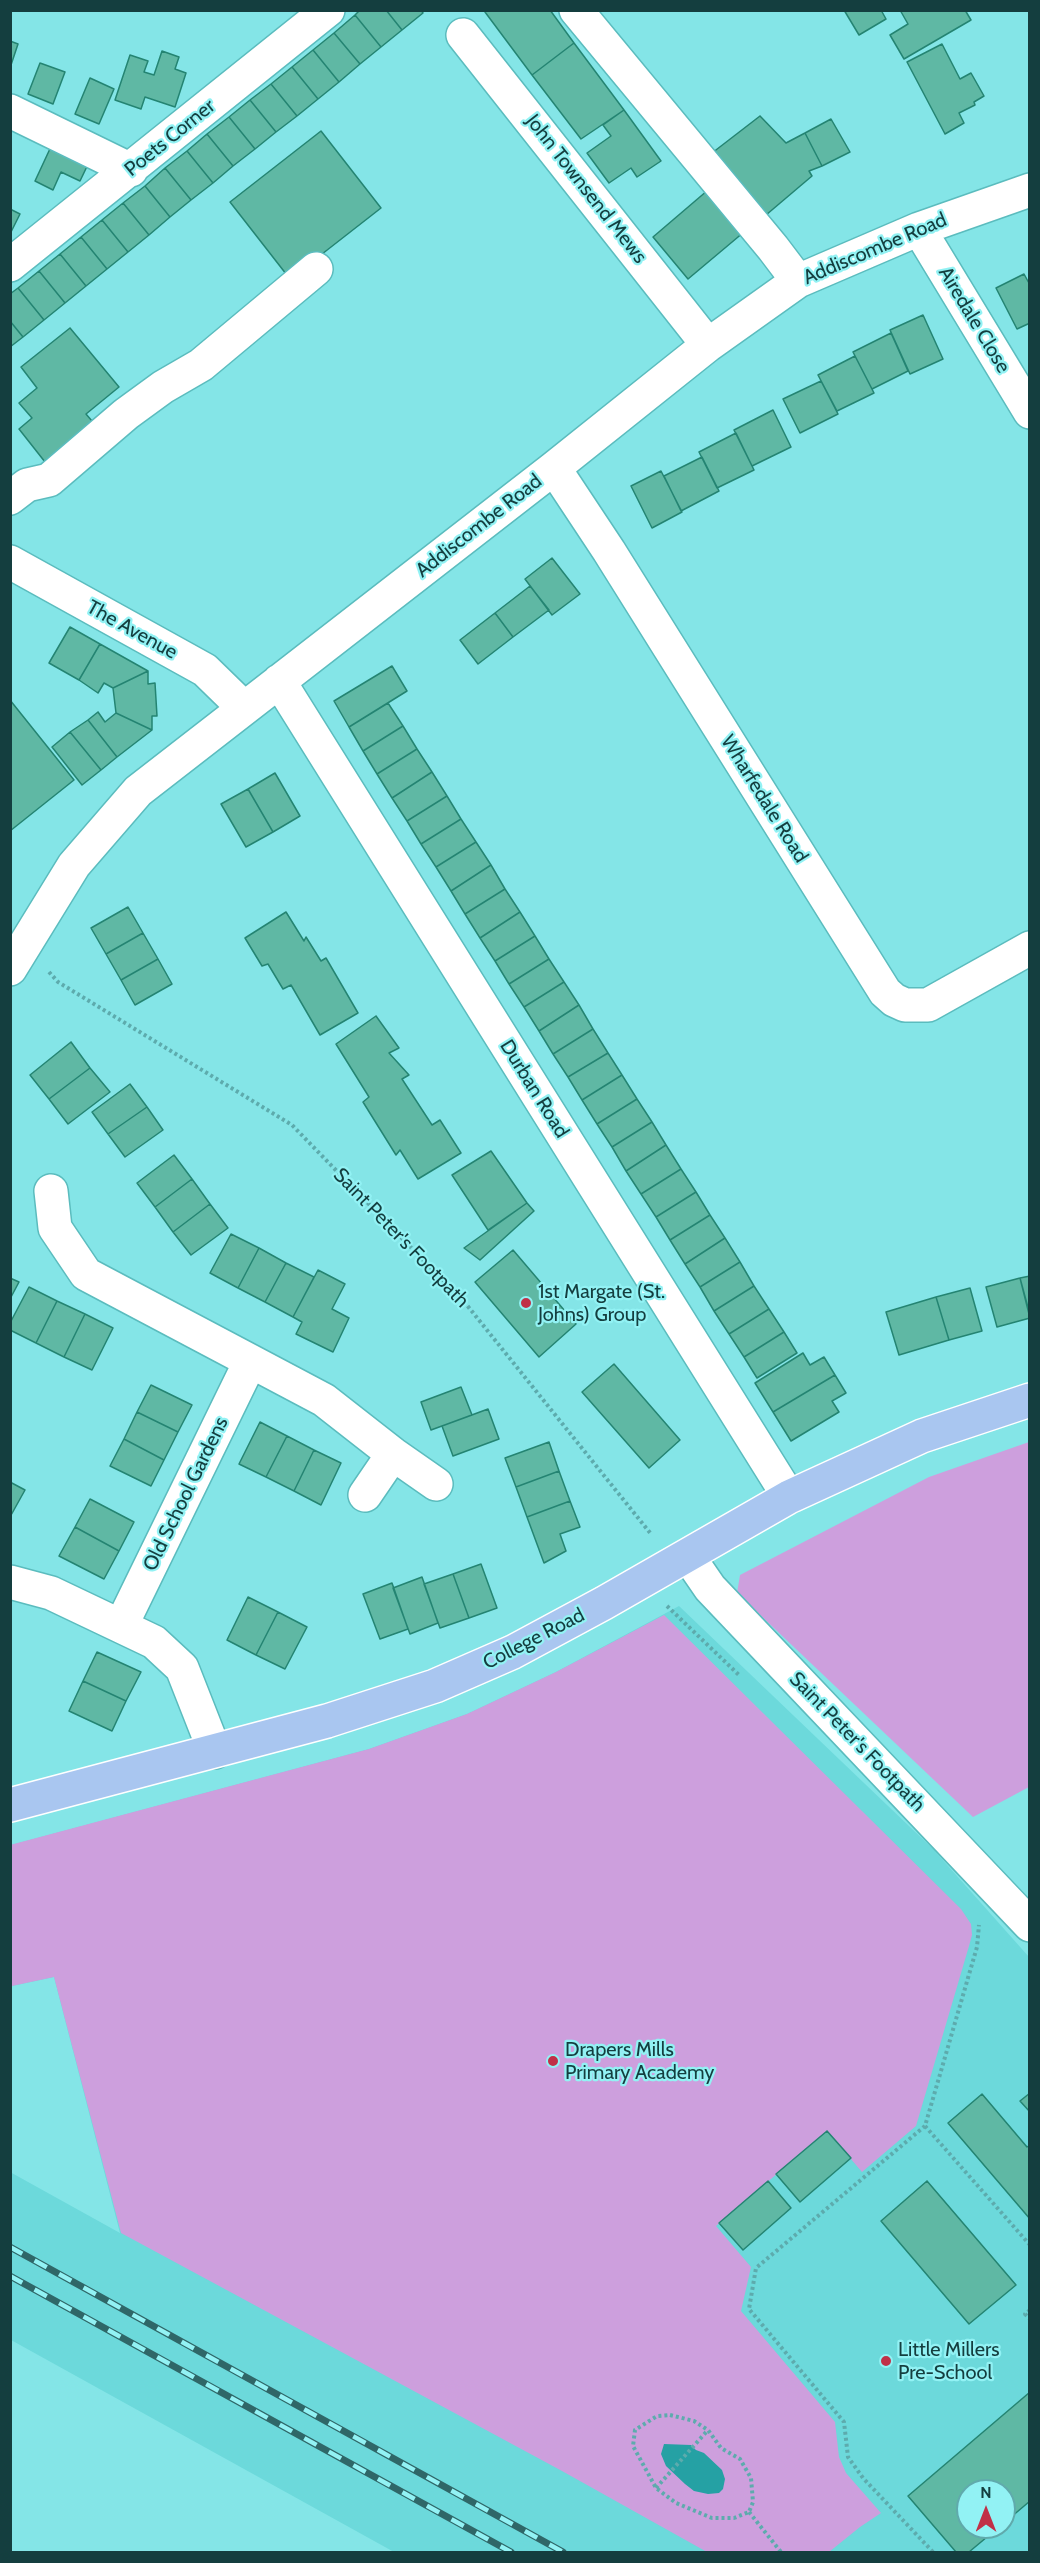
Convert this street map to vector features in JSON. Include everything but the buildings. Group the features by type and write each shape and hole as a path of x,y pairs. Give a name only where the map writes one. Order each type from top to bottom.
{"main road":[{"name":"College Road","path":"10,1805 327,1721 435,1686 513,1652 688,1556 789,1497 922,1436 1029,1400"}],"street":[{"name":"Poets Corner","path":"10,265 328,10"},
{"path":"576,10 798,281"},
{"name":"John Townsend Mews","path":"463,34 708,345"},
{"path":"10,111 131,170"},
{"name":"Addiscombe Road","path":"15,951 74,865 138,791 554,468 708,345 798,281 919,229 1029,190"},
{"name":"Airedale Close","path":"919,229 1029,412"},
{"path":"19,491 49,480 126,414 163,387 201,366 316,269"},
{"name":"Wharfedale Road","path":"554,468 609,551 885,992 905,1005 928,1005 1029,948"},
{"name":"The Avenue","path":"10,562 205,670 244,708"},
{"name":"Durban Road","path":"279,681 789,1497"},
{"path":"51,1191 55,1228 86,1274 324,1400 393,1455 436,1484"},
{"name":"Old School Gardens","path":"121,1626 250,1362"},
{"path":"365,1495 393,1455"},
{"name":"Saint Peter's Footpath","path":"688,1556 710,1588 1029,1925"},
{"path":"10,1582 51,1593 154,1642 182,1668 215,1752"}],"path":[{"name":"Saint Peter's Footpath","path":"15,951 58,982 292,1125 466,1304 639,1517 653,1536 644,1542"},
{"path":"666,1606 748,1684"},
{"path":"933,2553 863,2478 848,2457 844,2422 749,2309 756,2268 925,2126 977,1947 979,1926 975,1918"},
{"path":"925,2126 1029,2245"},
{"path":"1029,2310 1025,2314 1029,2319"},
{"path":"670,2415 694,2421 708,2430 722,2448 740,2459 751,2478 753,2502 749,2512 734,2518 712,2518 676,2503 656,2488 633,2446 635,2430 657,2416 670,2415"},
{"path":"656,2488 708,2430"},
{"path":"749,2512 781,2553"}],"shaded area":[{"path":"1029,1442 1029,1787 973,1817 737,1593 740,1575 929,1477"},
{"name":"Drapers Mills Primary Academy","path":"679,1606 933,1849 1029,1957 1029,2552 394,2552 11,2340 10,2172 120,2233 54,1977 12,1986 11,1845 369,1749 467,1714 556,1672"},
{"name":"Drapers Mills Primary Academy","path":"664,1615 961,1909 971,1924 972,1935 916,2126 862,2172 827,2131 716,2226 751,2267 741,2311 835,2422 839,2457 846,2473 881,2513 829,2552 707,2552 562,2471 121,2233 54,1977 12,1986 10,1980 10,1845 369,1749 467,1714 556,1672"},
{"path":"664,2444 691,2445 704,2453 722,2470 725,2479 723,2489 719,2493 708,2494 694,2491 666,2466 661,2454"}],"railway":[{"path":"10,2247 563,2552"},
{"path":"10,2276 511,2552"}],"place":[{"name":"1st Margate (St. Johns) Group","path":"526,1303"},
{"name":"Drapers Mills Primary Academy","path":"553,2061"},
{"name":"Little Millers Pre-School","path":"886,2361"}]}
